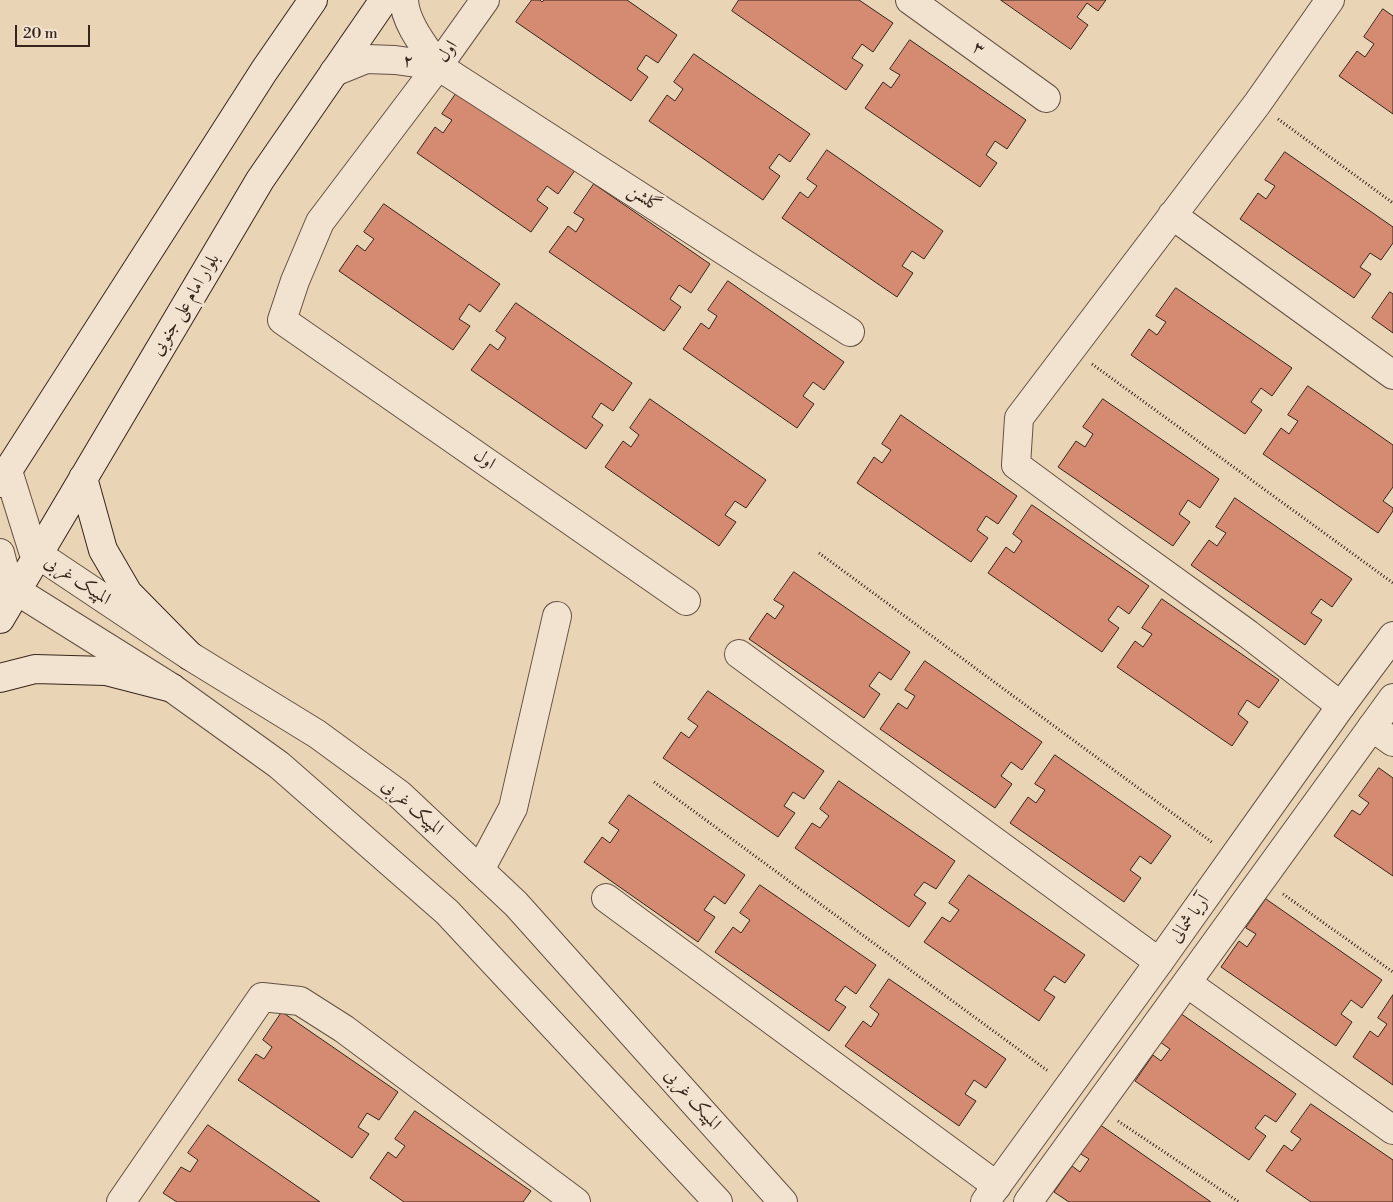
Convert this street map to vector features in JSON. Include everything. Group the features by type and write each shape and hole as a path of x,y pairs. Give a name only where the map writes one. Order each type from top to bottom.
{"street":[{"path":"4,477 264,70 313,0"},
{"name":"بلوار امام علی جنوبی","path":"0,619 260,180 384,0"},
{"name":"۲","path":"404,0 413,30 438,66"},
{"name":"اول","path":"485,0 438,66 320,222 295,281 282,320 686,601"},
{"name":"۳","path":"910,0 1046,98"},
{"path":"1330,0 1257,104 1019,418 1016,465 1248,634 1341,706 1382,735"},
{"name":"۲","path":"334,72 366,59 395,60 438,66"},
{"name":"گلشن","path":"438,66 850,332"},
{"path":"1172,216 1393,376"},
{"name":"المپیک غربی","path":"4,477 33,552 190,656 317,734 399,794 516,904 783,1202"},
{"path":"83,478 103,550 128,593 190,656"},
{"path":"0,554 5,574 16,591 172,688 279,765 447,912 718,1202"},
{"path":"480,870 513,808 557,616"},
{"name":"آریا شمالی","path":"991,1194 1393,636"},
{"path":"739,654 1159,962"},
{"path":"0,678 35,669 106,671 172,688"},
{"name":"آریا شمالی","path":"1028,1202 1262,879 1382,735 1393,698"},
{"path":"606,898 991,1194"},
{"path":"1187,983 1393,1130"},
{"path":"121,1202 262,997 300,1001 344,1029 576,1202"}],"path":[{"path":"1257,104 1393,203"},
{"path":"1071,349 1393,583"},
{"path":"819,553 1234,858"},
{"path":"654,782 1069,1087"},
{"path":"1262,879 1393,972"},
{"path":"1096,1107 1239,1202"}],"building":[{"path":"532,0 540,0 542,2 544,0 627,0 677,35 658,63 646,55 637,69 648,77 631,101 516,22"},
{"path":"739,0 859,0 893,23 873,52 862,44 852,58 863,65 846,90 732,11"},
{"path":"1001,0 1106,0 1098,11 1087,3 1077,17 1088,25 1071,49"},
{"path":"1383,9 1393,16 1393,114 1339,76 1357,51 1365,57 1374,44 1364,37"},
{"path":"910,40 1026,120 1007,149 995,141 986,155 997,163 980,187 865,108 883,82 891,88 900,75 890,69"},
{"path":"694,54 810,134 790,162 779,154 769,168 780,176 763,200 649,121 667,95 675,101 683,89 674,82"},
{"path":"462,85 578,166 558,194 547,186 537,200 548,208 531,232 417,153 435,127 443,133 452,120 442,114"},
{"path":"827,150 943,231 924,259 912,251 902,266 913,273 897,297 782,218 800,192 808,198 817,186 807,179"},
{"path":"1285,152 1393,227 1393,243 1381,260 1370,253 1360,267 1371,274 1354,298 1240,219 1258,193 1266,199 1275,186 1265,180"},
{"path":"594,184 710,264 691,293 679,285 670,299 681,307 664,331 549,252 568,226 576,232 584,219 574,213"},
{"path":"384,204 500,284 480,312 469,304 459,319 470,326 453,350 339,271 357,245 365,251 374,239 364,232"},
{"path":"728,281 844,362 824,390 813,382 803,396 814,404 797,428 683,349 701,323 709,329 717,316 708,310"},
{"path":"1176,288 1292,368 1272,396 1261,388 1251,402 1262,410 1245,434 1131,355 1149,329 1157,335 1166,322 1156,316"},
{"path":"1390,292 1393,294 1393,333 1372,318"},
{"path":"516,303 632,383 613,411 601,403 592,417 603,425 586,449 471,370 490,344 498,350 506,338 496,331"},
{"path":"1308,386 1393,445 1393,487 1383,501 1393,508 1393,511 1378,533 1263,454 1281,428 1289,434 1298,421 1288,415"},
{"path":"650,399 766,480 746,508 735,501 725,515 736,522 719,546 605,467 623,441 631,447 639,435 630,428"},
{"path":"1103,399 1219,479 1200,508 1188,500 1179,514 1190,522 1173,546 1058,467 1076,441 1085,447 1093,434 1083,427"},
{"path":"901,415 1017,496 998,524 986,516 977,530 988,538 971,562 857,483 874,457 882,463 891,450 882,444"},
{"path":"1235,498 1352,579 1332,607 1321,599 1311,613 1322,620 1305,645 1191,565 1209,540 1217,546 1226,533 1216,527"},
{"path":"1032,505 1149,586 1129,614 1118,606 1108,620 1119,628 1102,652 988,573 1006,547 1014,553 1022,541 1013,534"},
{"path":"794,572 910,652 891,680 879,672 869,686 880,694 864,718 749,639 767,613 775,619 784,606 774,600"},
{"path":"1162,599 1279,680 1259,708 1247,700 1238,714 1248,722 1232,746 1117,667 1135,641 1143,647 1152,634 1142,628"},
{"path":"925,661 1042,742 1022,770 1011,762 1001,776 1012,784 995,808 880,729 898,703 907,709 915,696 905,690"},
{"path":"708,691 824,771 804,799 793,792 784,806 795,813 778,837 663,758 681,732 689,738 698,726 688,719"},
{"path":"1055,755 1171,836 1151,864 1140,856 1130,870 1141,878 1124,902 1010,823 1028,797 1036,803 1045,790 1035,784"},
{"path":"1379,768 1393,778 1393,876 1334,836 1352,810 1360,815 1369,803 1359,796"},
{"path":"839,781 955,861 936,889 924,882 914,895 926,903 909,927 795,848 812,823 820,828 829,816 820,809"},
{"path":"629,795 745,875 725,904 714,896 704,910 715,917 698,942 584,862 602,837 610,843 619,830 609,823"},
{"path":"969,875 1085,955 1065,983 1054,976 1044,990 1055,997 1039,1021 924,942 942,917 950,922 959,910 949,903"},
{"path":"760,885 876,965 856,994 845,986 835,1000 846,1007 829,1031 715,952 733,927 741,933 750,920 740,913"},
{"path":"1266,899 1382,980 1362,1008 1351,1000 1341,1014 1352,1022 1336,1046 1221,967 1239,941 1247,947 1256,934 1246,928"},
{"path":"889,979 1006,1059 986,1088 974,1080 965,1094 976,1101 959,1126 845,1046 863,1021 871,1027 879,1014 870,1007"},
{"path":"1393,995 1393,1085 1353,1057 1370,1031 1378,1037 1387,1024 1378,1018"},
{"path":"282,1012 398,1092 379,1120 367,1113 358,1127 369,1134 352,1158 238,1080 256,1054 264,1059 272,1047 263,1040"},
{"path":"1180,1013 1296,1094 1276,1122 1265,1115 1255,1128 1266,1136 1249,1160 1135,1081 1153,1055 1161,1061 1170,1049 1160,1042"},
{"path":"1311,1104 1393,1160 1393,1202 1311,1202 1266,1171 1284,1145 1292,1151 1301,1139 1291,1132"},
{"path":"415,1111 531,1191 523,1202 404,1202 370,1178 388,1152 396,1158 405,1146 395,1139"},
{"path":"1099,1124 1211,1202 1069,1202 1054,1192 1072,1166 1080,1172 1089,1159 1079,1153"},
{"path":"208,1125 320,1202 177,1202 163,1193 181,1167 190,1172 198,1160 188,1153"}]}
